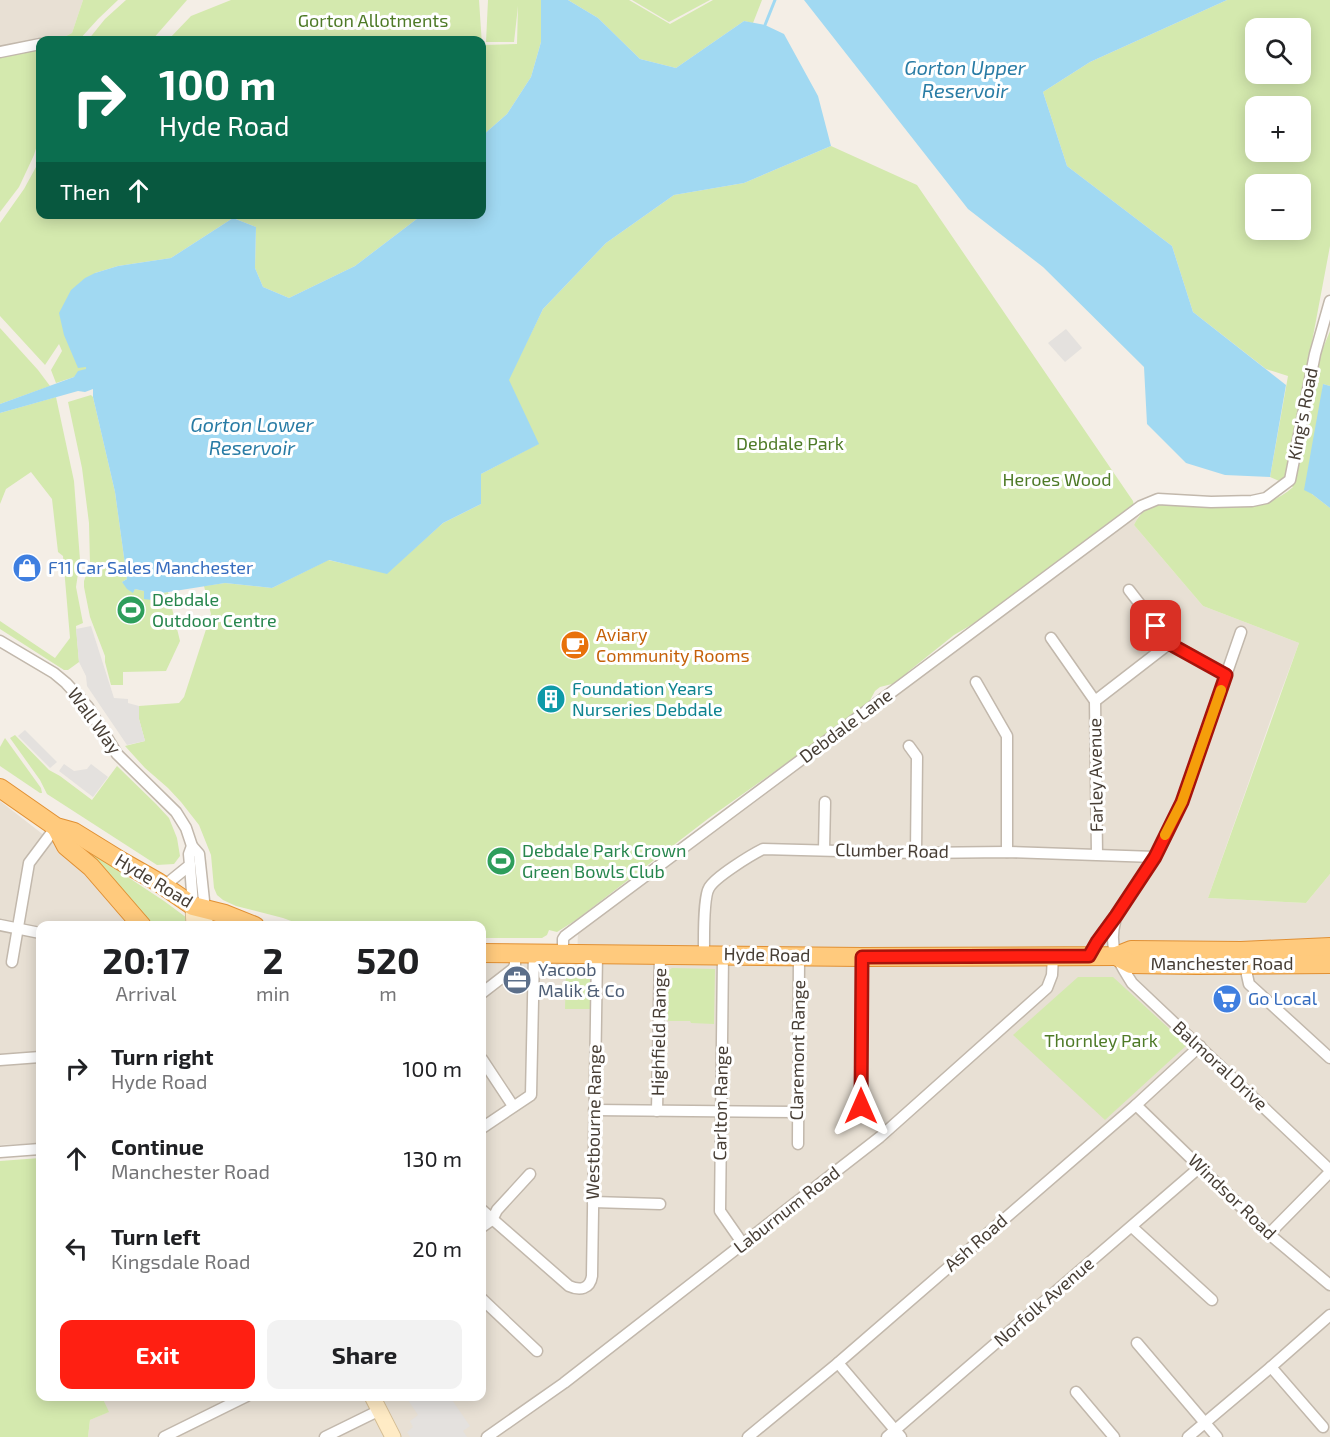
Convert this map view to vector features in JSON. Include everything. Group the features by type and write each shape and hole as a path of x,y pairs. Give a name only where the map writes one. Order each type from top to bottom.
{"highway":[{"name":"Hyde Road","path":"0,788 56,826 74,832 121,861 166,883 203,918 225,914 242,921"},
{"name":"Hyde Road","path":"56,826 66,846 91,867 138,921"},
{"name":"Manchester Road","path":"1053,956 1116,956 1131,950 1241,951 1330,947"},
{"name":"Hyde Road","path":"486,952 862,957 1053,956"},
{"name":"Manchester Road","path":"1116,956 1131,964 1330,964"}],"main road":[{"path":"375,1401 393,1437"}],"street":[{"path":"0,52 36,45"},
{"name":"King's Road","path":"1141,506 1158,499 1210,502 1252,501 1266,498 1290,480 1315,354 1330,301"},
{"name":"Debdale Lane","path":"563,953 563,939 566,936 1141,506"},
{"path":"1129,590 1170,644 1226,675"},
{"path":"1089,956 1155,857 1182,802 1242,632"},
{"name":"Farley Avenue","path":"1051,638 1095,701 1097,855"},
{"name":"Wall Way","path":"0,641 54,673 66,683 88,707 117,754 176,812 186,828 192,846 199,854 203,918"},
{"path":"1095,701 1170,644"},
{"path":"976,682 1007,736 1007,852"},
{"path":"909,746 917,757 916,853"},
{"path":"824,850 825,802"},
{"path":"12,962 29,863 56,826"},
{"name":"Wall Way","path":"192,846 189,854 190,865 203,918"},
{"name":"Clumber Road","path":"704,955 706,897 709,887 718,878 763,849 916,853 1007,852 1155,857"},
{"path":"166,883 190,865"},
{"path":"1116,916 1112,933 1116,956"},
{"path":"0,925 36,932"},
{"path":"486,990 513,969 515,953"},
{"path":"486,1125 531,1095 534,953"},
{"name":"Westbourne Range","path":"492,1220 569,1286 577,1289 585,1288 590,1283 592,1276 597,954"},
{"name":"Highfield Range","path":"657,1111 660,954"},
{"name":"Carlton Range","path":"723,955 720,1211 743,1244"},
{"name":"Claremont Range","path":"798,1144 799,956"},
{"name":"Laburnum Road","path":"487,1437 564,1383 880,1137 1047,988 1052,975 1053,956"},
{"name":"Balmoral Drive","path":"1116,956 1132,983 1330,1171"},
{"path":"861,1106 862,957"},
{"path":"1246,965 1249,984 1330,1058"},
{"name":"Ash Road","path":"748,1437 838,1363 1136,1105 1200,1046"},
{"path":"0,1059 36,1057"},
{"path":"486,1065 513,1106"},
{"name":"Windsor Road","path":"1136,1105 1269,1234 1330,1285"},
{"path":"594,1110 797,1112"},
{"path":"0,1152 36,1149"},
{"name":"Norfolk Avenue","path":"895,1435 1200,1167"},
{"path":"1269,1234 1330,1171"},
{"path":"486,1224 530,1174"},
{"path":"593,1202 660,1204"},
{"path":"486,1214 492,1220"},
{"path":"1132,1227 1212,1300"},
{"path":"486,1303 537,1351"},
{"path":"1188,1437 1330,1315"},
{"path":"1137,1343 1217,1437"},
{"path":"838,1363 895,1435"},
{"path":"1270,1367 1323,1427"},
{"path":"1076,1392 1114,1437"},
{"path":"167,1436 237,1401"},
{"path":"325,1437 380,1410"}],"shaded area":[{"path":"0,0 83,0 72,33 66,36 36,36 36,40 0,49"},
{"path":"1066,329 1082,348 1065,362 1048,343"},
{"path":"1139,515 1134,525 1203,606 1299,643 1208,898 1306,903 1330,874 1330,1437 164,1437 163,1434 156,1437 88,1437 90,1420 108,1412 104,1401 486,1401 486,961 577,962 578,930"},
{"path":"91,626 114,698 128,699 128,703 139,706 139,719 145,741 127,745 87,686 86,676 79,662 76,629"},
{"path":"25,730 57,762 50,768 18,736"},
{"path":"64,764 74,771 87,769 91,764 108,777 93,797 59,771"},
{"path":"0,801 54,843 99,888 126,921 36,921 36,1143 0,1145"},
{"path":"409,1401 453,1401 470,1426 463,1431 467,1437 410,1437 407,1432 413,1427 410,1421 418,1415"}],"green space":[{"path":"83,0 118,0 83,36 66,36 72,33"},
{"path":"126,0 187,0 156,36 91,36 105,19"},
{"name":"Gorton Allotments","path":"231,0 479,0 482,36 172,36 191,16"},
{"path":"488,0 541,0 541,42 531,77 507,114 486,132 486,45 517,44 518,6 514,42 486,42"},
{"path":"568,0 629,0 670,24 713,0 762,0 753,23 744,21 676,68 640,59 598,18"},
{"path":"632,0 710,0 669,22"},
{"path":"1227,0 1330,0 1330,246 1305,379 1319,383 1319,379 1314,377 1316,365 1330,331 1330,386 1323,384 1312,494 1330,508 1330,874 1306,903 1208,898 1299,643 1203,606 1134,525 1143,512 1157,504 1240,507 1268,502 1293,487 1270,477 1288,376 1266,369 1193,312 1172,246 1067,166 1043,92 1090,62"},
{"path":"36,50 36,148 19,187 0,212 0,57"},
{"name":"Debdale Park","path":"831,146 917,185 1133,501 1134,506 995,611 954,635 896,683 880,687 875,691 867,706 709,818 576,920 557,932 549,930 542,938 486,938 486,921 291,921 236,906 223,900 214,888 211,855 199,825 168,788 125,746 145,741 139,719 139,706 179,703 184,697 211,614 204,586 225,583 272,588 328,560 387,573 443,523 481,504 481,474 538,444 508,380 543,309 606,243 674,195 744,183"},
{"path":"36,167 36,219 231,219 171,258 118,266 95,273 87,369 74,377 56,383 51,370 62,351 59,344 45,365 0,316 0,223 24,189"},
{"path":"236,219 417,219 355,266 289,298 263,287 255,268 256,227"},
{"path":"0,328 38,370 50,386 0,404"},
{"path":"91,395 115,492 127,579 122,582 133,592 135,589 144,591 144,598 161,601 161,593 168,592 180,641 166,671 123,672 123,685 111,685 105,656 90,617 84,587 90,564 89,523 82,468 68,402"},
{"path":"56,397 74,481 80,560 76,587 83,623 76,626 79,662 68,670 64,670 0,629 0,621 55,658 70,638 63,556 58,552 52,499 31,472 6,489 0,504 0,413"},
{"path":"15,735 49,770 92,800 117,766 169,818 177,838 180,856 174,864 157,865 47,794 40,780 10,738"},
{"path":"5,738 41,788 42,793 0,766 0,747"},
{"path":"71,837 187,918 187,921 148,921"},
{"path":"566,965 590,966 590,1009 565,1009"},
{"path":"672,968 715,969 714,1024 668,1021 668,971"},
{"name":"Thornley Park","path":"1078,977 1113,977 1187,1045 1105,1120 1013,1035"},
{"path":"36,1158 36,1401 104,1401 109,1412 90,1420 88,1437 0,1437 0,1161"}],"water":[{"name":"Gorton Lower Reservoir","path":"541,0 568,0 598,18 640,59 676,68 744,21 765,25 784,34 818,96 831,146 744,183 674,195 606,243 543,309 509,380 539,444 481,474 481,504 443,523 387,574 329,560 272,588 225,583 162,593 161,601 144,599 144,591 135,589 133,593 127,589 122,582 127,579 115,492 93,389 85,392 78,391 0,413 0,404 74,377 78,371 86,369 86,367 78,368 64,335 59,313 71,290 95,273 118,266 171,258 231,219 236,219 256,227 255,268 263,287 289,298 355,266 417,219 486,219 486,132 507,114 531,77 541,42"},
{"name":"Gorton Upper Reservoir","path":"804,0 1227,0 1090,62 1043,92 1067,166 1172,246 1193,312 1286,385 1270,477 1225,475 1186,463 1147,424 1144,367 1043,267 968,209"},
{"path":"1323,384 1330,386 1330,508 1304,490"}],"waterway":[{"path":"765,25 775,0"}],"slow traffic":[{"path":"1165,835 1182,802 1221,690"}],"place":[{"name":"F11 Car Sales Manchester","path":"27,568"},
{"name":"Debdale Outdoor Centre","path":"131,610"},
{"name":"Aviary Community Rooms","path":"575,645"},
{"name":"Foundation Years Nurseries Debdale","path":"551,699"},
{"name":"Debdale Park Crown Green Bowls Club","path":"501,861"},
{"name":"Yacoob Malik & Co","path":"517,980"},
{"name":"Go Local","path":"1227,999"}],"route":[{"path":"861,1106 862,957 1089,956 1155,857 1182,802 1226,675 1170,644 1156,626"}],"park label":[{"name":"Heroes Wood","path":"1057,480"}]}
